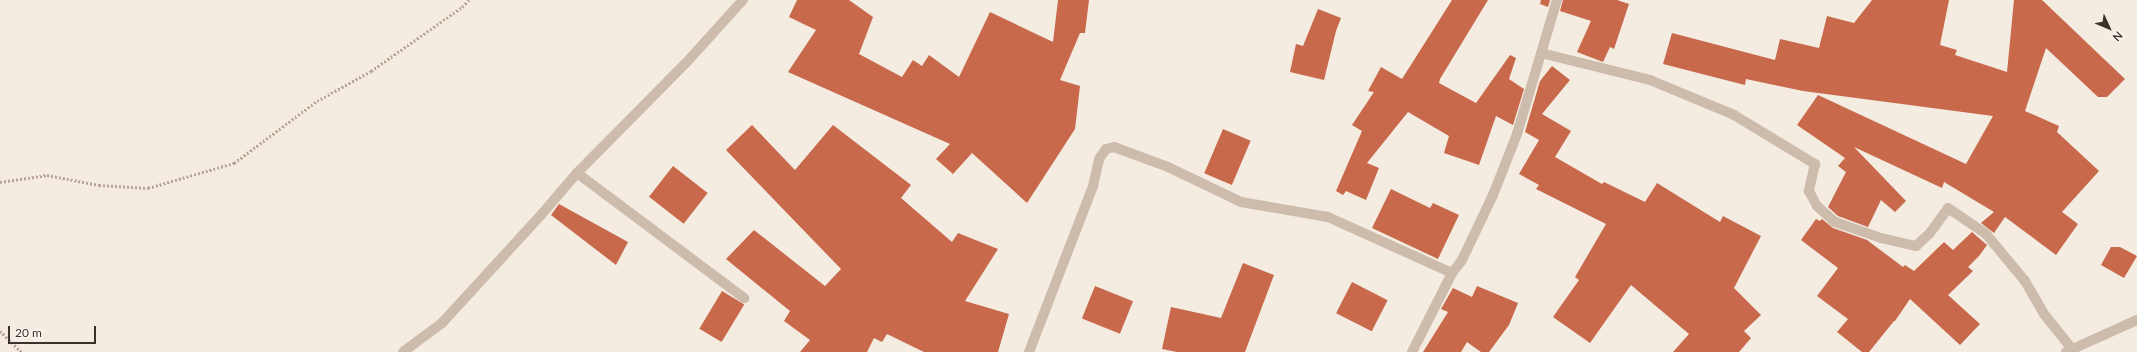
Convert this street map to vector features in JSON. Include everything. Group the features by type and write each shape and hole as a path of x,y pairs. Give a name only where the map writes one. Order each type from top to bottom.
{"street":[{"path":"403,352 442,323 541,216 577,173 686,63 743,0"},
{"path":"1412,352 1452,273 1462,260 1493,195 1517,134 1556,0"},
{"path":"1541,53 1650,80 1734,115 1815,164 1810,191 1817,206 1835,222 1881,238 1916,246 1930,233 1948,208 1986,234 2025,281 2044,314 2069,350 2136,320"},
{"path":"1029,352 1093,186 1099,159 1106,149 1114,147 1168,167 1241,202 1328,217 1452,273"},
{"path":"577,173 744,298"}],"path":[{"path":"0,182 47,175 99,186 148,188 234,163 317,101 371,71 462,7 469,0"},
{"path":"0,331 22,352"}],"building":[{"path":"797,0 849,0 873,17 859,54 902,77 913,60 922,66 929,55 959,77 990,12 1053,42 1058,0 1089,0 1085,33 1080,33 1060,80 1080,86 1075,129 1027,203 972,153 953,174 936,159 950,144 788,72 816,30 789,17"},
{"path":"1452,0 1488,0 1439,83 1476,103 1510,55 1516,58 1509,79 1524,89 1513,125 1496,116 1479,165 1444,153 1449,136 1408,112 1367,163 1379,168 1366,200 1346,191 1343,195 1336,191 1362,131 1352,125 1374,92 1368,91 1381,67 1402,79"},
{"path":"1541,0 1550,0 1548,7 1540,4"},
{"path":"1563,0 1617,0 1629,4 1614,49 1610,47 1603,62 1577,52 1591,21 1560,11"},
{"path":"1872,0 1949,0 1940,45 1957,50 1955,55 2007,72 2014,0 2042,0 2125,79 2107,97 2098,97 2046,48 2025,111 2059,126 2057,132 2099,171 2062,212 2078,224 2056,255 2005,217 1994,233 1981,223 1994,212 1944,182 1942,188 1854,147 1906,201 1895,212 1881,200 1868,227 1838,216 1828,207 1846,172 1838,166 1845,158 1797,125 1818,95 1966,164 1993,116 1803,91 1746,79 1745,85 1663,64 1672,33 1775,60 1780,39 1819,48 1827,16 1854,23"},
{"path":"1318,9 1341,18 1336,31 1324,80 1290,72 1296,44 1303,46"},
{"path":"1552,66 1570,80 1542,114 1571,131 1555,157 1602,184 1604,182 1645,202 1657,183 1720,222 1723,216 1761,236 1734,288 1761,315 1744,331 1751,338 1739,352 1673,352 1689,334 1631,285 1590,343 1553,317 1579,280 1575,277 1606,224 1536,189 1539,185 1519,174 1539,140 1525,132 1540,81"},
{"path":"752,125 795,170 833,125 911,185 901,198 952,242 958,233 998,249 965,301 1009,314 998,352 924,352 887,334 882,342 874,338 867,352 800,352 810,340 784,321 790,311 726,259 754,230 825,286 841,269 726,150"},
{"path":"1223,129 1251,141 1232,185 1204,173"},
{"path":"673,166 708,193 684,224 649,197"},
{"path":"1391,189 1430,208 1433,203 1459,215 1438,259 1372,228"},
{"path":"559,204 628,242 616,265 551,215"},
{"path":"1816,219 1820,221 1822,219 1833,228 1867,240 1903,267 1905,265 1914,271 1944,242 1953,250 1972,232 1987,245 1968,267 1973,271 1948,295 1980,324 1960,345 1910,299 1895,321 1869,352 1862,352 1837,332 1848,319 1817,296 1838,268 1801,240"},
{"path":"2111,247 2120,247 2137,256 2124,278 2101,265"},
{"path":"1243,263 1274,275 1245,352 1177,352 1162,349 1171,307 1221,318"},
{"path":"1352,282 1388,300 1372,331 1336,313"},
{"path":"1095,286 1133,301 1120,334 1082,318"},
{"path":"1477,286 1518,303 1509,325 1489,352 1481,352 1467,342 1461,352 1423,352 1448,312 1441,309 1453,288 1472,297"},
{"path":"722,291 744,304 722,342 699,329"}]}
